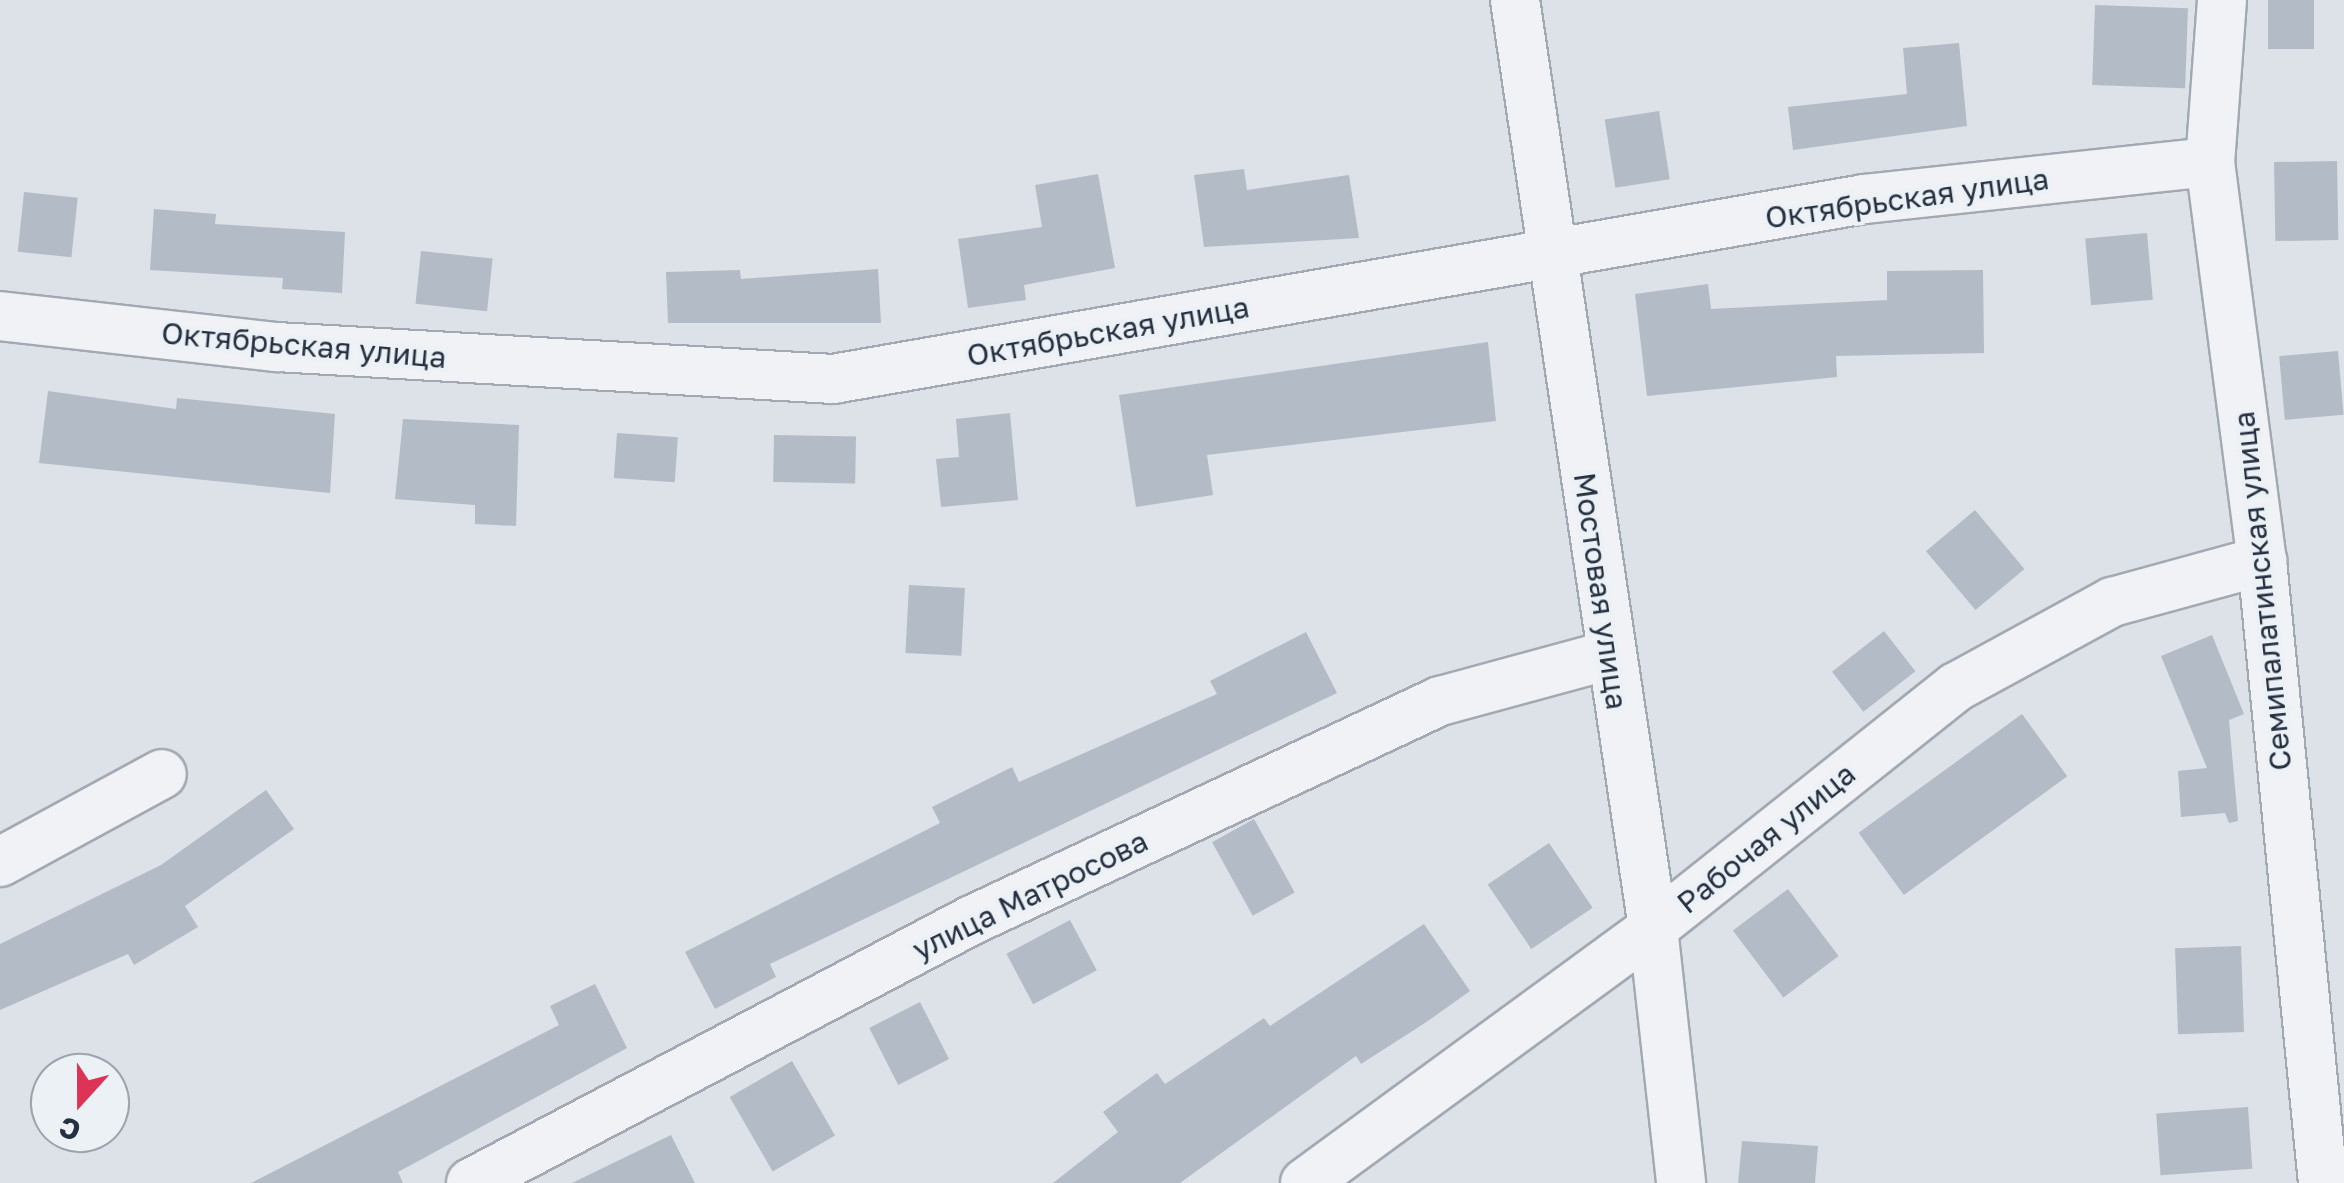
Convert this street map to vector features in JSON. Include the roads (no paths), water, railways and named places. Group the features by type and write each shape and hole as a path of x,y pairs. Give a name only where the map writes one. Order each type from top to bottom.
{"street":[{"name":"Мостовая улица","path":"1516,0 1609,655 1653,928 1680,1183"},
{"name":"Семипалатинская улица","path":"2222,0 2210,162 2262,560 2323,1183"},
{"name":"Октябрьская улица","path":"0,316 277,347 833,379 1864,198 2210,162"},
{"name":"Рабочая улица","path":"1305,1183 1653,928 1956,686 2112,602 2262,560"},
{"name":"улица Матросова","path":"470,1183 972,920 1422,710 1609,655"},
{"path":"0,862 162,774"}]}
